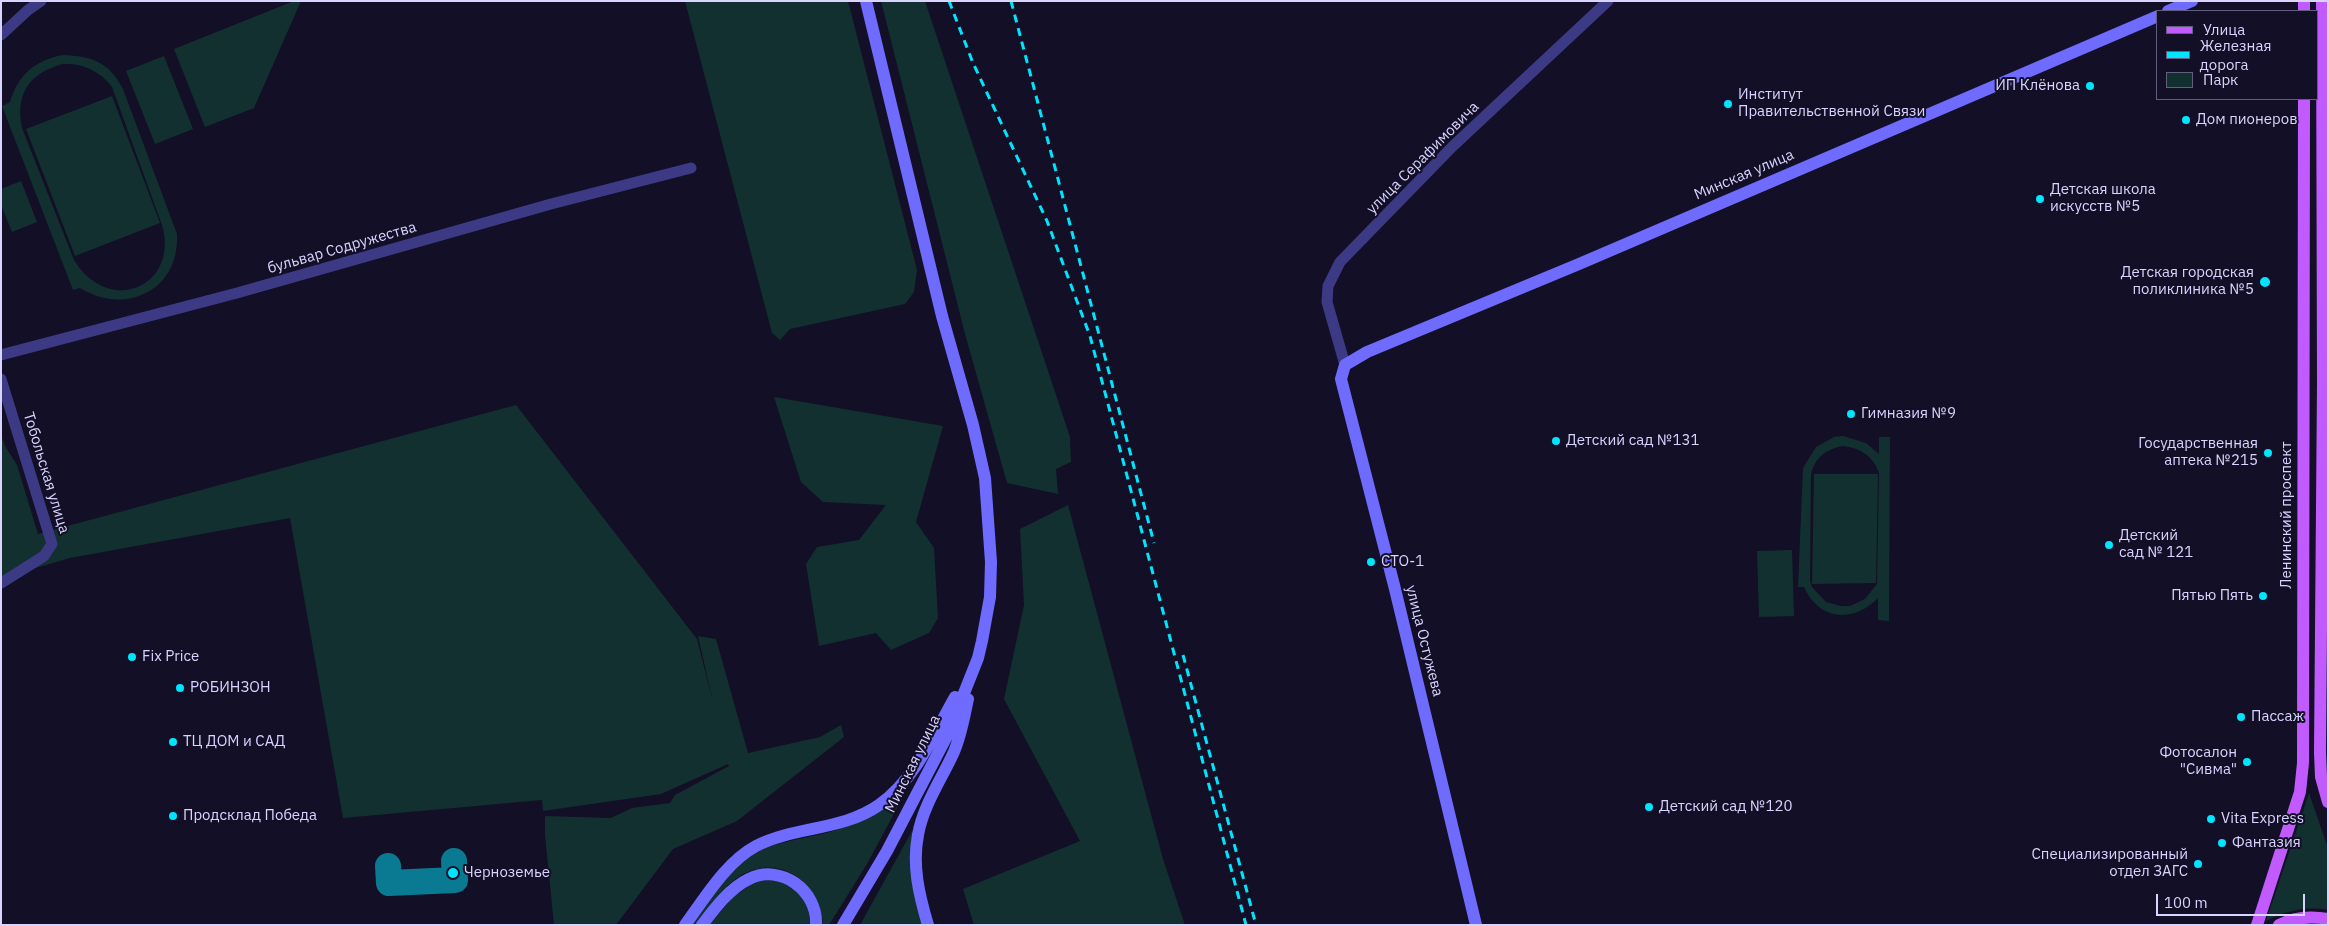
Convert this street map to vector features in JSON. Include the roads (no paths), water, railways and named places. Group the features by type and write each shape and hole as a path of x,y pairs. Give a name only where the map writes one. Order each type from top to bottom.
{"main road":[{"path":"2322,1 2323,384 2320,752 2321,777 2328,802"},
{"name":"Ленинский проспект","path":"2257,925 2300,792 2303,763 2304,100"},
{"path":"2279,925 2287,920 2304,917 2328,919"}],"street":[{"path":"1,35 20,16 41,1"},
{"name":"Минская улица","path":"843,925 927,776 947,736 978,658 988,609 991,562 985,478 973,425 943,323 866,1"},
{"name":"улица Серафимовича","path":"1344,365 1327,302 1328,286 1340,262 1452,147 1608,1"},
{"path":"2170,10 2192,1"},
{"name":"Минская улица","path":"1344,365 1367,352 1579,264 2156,17"},
{"name":"бульвар Содружества","path":"1,355 237,293 551,204 691,168"},
{"name":"улица Остужева","path":"1344,365 1341,379 1395,589 1476,925"},
{"name":"Тобольская улица","path":"1,379 52,544 44,556 1,582"},
{"path":"685,925 731,866 756,846 855,819 887,799 905,781 916,765 978,658"},
{"path":"928,925 917,882 916,854 918,834 927,807 954,752 978,658"},
{"path":"702,925 719,904 739,885 752,877 766,875 786,878 804,890 816,911 816,925"}],"railway":[{"path":"949,1 973,63 1047,221 1090,336 1246,925"},
{"path":"1011,1 1154,543"},
{"path":"1183,655 1256,925"}],"place":[{"name":"ИП Клёнова","path":"2090,86"},
{"name":"Институт Правительственной Связи","path":"1728,104"},
{"name":"Дом пионеров","path":"2186,120"},
{"name":"Детская школа искусств №5","path":"2040,199"},
{"name":"Детская городская поликлиника №5","path":"2265,282"},
{"name":"Гимназия №9","path":"1851,414"},
{"name":"Детский сад №131","path":"1556,441"},
{"name":"Государственная аптека №215","path":"2268,453"},
{"name":"Детский сад № 121","path":"2109,545"},
{"name":"СТО-1","path":"1371,562"},
{"name":"Пятью Пять","path":"2263,596"},
{"name":"Fix Price","path":"132,657"},
{"name":"РОБИНЗОН","path":"180,688"},
{"name":"Пассаж","path":"2241,717"},
{"name":"ТЦ ДОМ и САД","path":"173,742"},
{"name":"Фотосалон \"Сивма\"","path":"2247,762"},
{"name":"Детский сад №120","path":"1649,807"},
{"name":"Продсклад Победа","path":"173,816"},
{"name":"Vita Express","path":"2211,819"},
{"name":"Фантазия","path":"2222,843"},
{"name":"Специализированный отдел ЗАГС","path":"2198,864"},
{"name":"Черноземье","path":"453,873"}]}
